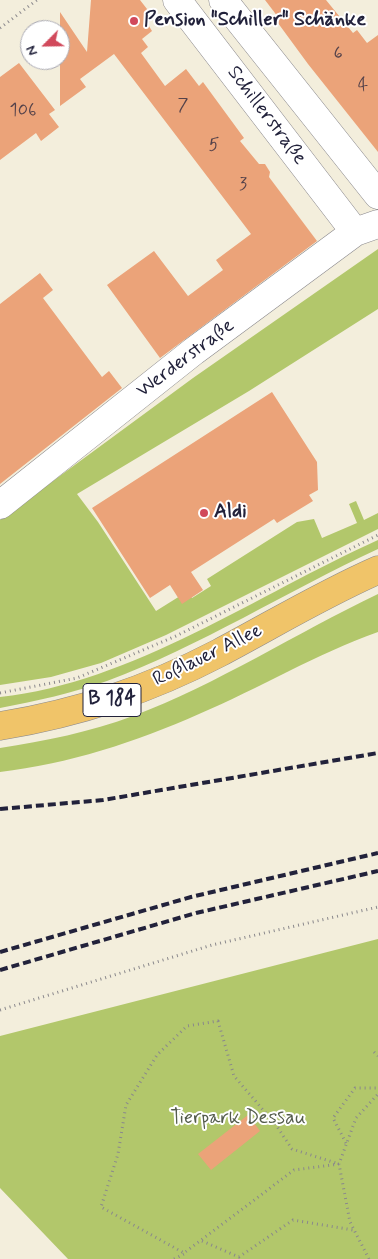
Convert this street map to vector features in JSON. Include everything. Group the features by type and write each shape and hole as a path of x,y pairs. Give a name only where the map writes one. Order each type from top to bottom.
{"main road":[{"name":"Roßlauer Allee","path":"0,726 96,706 158,682 218,654 344,585 378,570"}],"street":[{"name":"Schillerstraße","path":"177,0 367,228"},
{"name":"Schillerstraße","path":"224,0 378,195"},
{"name":"Werderstraße","path":"0,505 194,351 367,228"}],"path":[{"path":"0,28 37,0"},
{"path":"0,693 77,678 176,636 378,536"},
{"path":"0,1010 212,945 378,907"},
{"path":"184,1254 101,1207 118,1154 126,1105 157,1055 187,1026 218,1021 234,1076 276,1125 292,1149 339,1164"},
{"path":"374,1052 378,1056"},
{"path":"346,1143 333,1118 355,1088 378,1088"},
{"path":"369,1259 350,1222 339,1164 356,1118 378,1094"},
{"path":"174,1259 202,1241 294,1170 339,1164"},
{"path":"202,1241 239,1257 293,1220 354,1230"}],"green space":[{"path":"378,249 378,309 249,391 77,494 98,522 156,611 188,591 192,598 211,586 207,579 297,522 314,519 322,538 357,523 349,504 356,501 364,520 378,513 378,529 166,635 101,663 51,677 0,685 0,520 193,378"},
{"path":"378,540 378,549 176,652 107,681 41,700 0,708 0,697 49,688 98,674 194,634"},
{"path":"378,594 378,632 332,650 222,704 151,734 76,758 0,772 0,748 51,739 117,722 165,703 226,674"},
{"name":"Tierpark Dessau","path":"378,939 378,1259 68,1259 0,1188 0,1036"}],"building":[{"path":"91,0 140,0 154,18 147,23 152,31 142,39 148,47 141,53 165,86 186,69 199,86 203,82 244,138 240,141 259,164 265,164 270,172 269,177 317,241 160,358 107,285 154,251 188,296 223,270 216,260 251,234 114,54 80,79 86,87 60,106 60,70 70,70 70,27 87,52"},
{"path":"265,0 326,0 353,33 357,30 367,43 378,35 378,152 308,64 275,19 278,17"},
{"path":"60,12 65,20 60,20"},
{"path":"19,63 20,70 24,70 55,110 49,114 59,127 41,141 36,133 0,160 0,77"},
{"path":"40,273 53,290 43,298 102,377 109,371 122,388 0,484 0,304"},
{"path":"272,392 317,462 318,490 309,495 313,501 277,523 274,519 191,572 203,590 182,604 170,585 150,598 92,508"},
{"path":"248,1115 260,1131 211,1170 198,1154"}],"railway":[{"path":"0,809 103,800 378,753"},
{"path":"0,952 191,897 378,853"},
{"path":"0,970 196,913 378,871"}],"place":[{"name":"Pension \"Schiller\" Schänke","path":"134,21"},
{"name":"Aldi","path":"204,513"}]}
